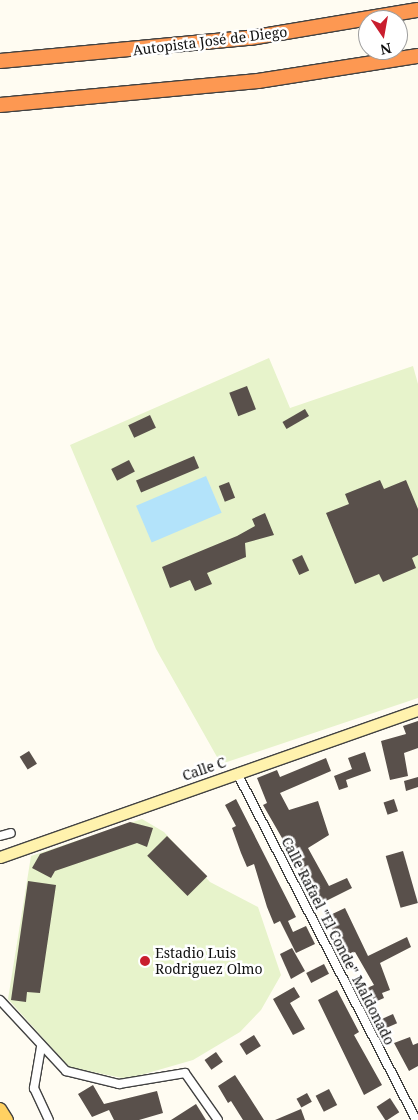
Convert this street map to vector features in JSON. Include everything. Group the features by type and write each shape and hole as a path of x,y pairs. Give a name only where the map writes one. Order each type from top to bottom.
{"highway":[{"name":"Autopista José de Diego","path":"0,61 250,38 418,10"},
{"path":"0,105 131,95 385,62 418,56"}],"main road":[{"path":"0,1109 8,1120"}],"street":[{"name":"Calle C","path":"0,857 418,710"},
{"name":"Calle Rafael \"El Conde\" Maldonado","path":"237,774 416,1120"},
{"path":"0,836 11,833"},
{"path":"0,1000 66,1071 107,1083 185,1073 218,1120"},
{"path":"41,1046 34,1088 49,1120"}],"green space":[{"path":"269,358 290,408 413,366 418,384 418,698 221,764 156,649 70,445"},
{"name":"Estadio Luis Rodriguez Olmo","path":"142,819 164,832 210,882 258,907 281,975 261,1010 240,1032 193,1060 127,1079 69,1067 8,999 31,856"}],"water":[{"path":"206,476 222,513 152,543 136,506"}],"building":[{"path":"247,386 256,409 238,416 229,393"},
{"path":"305,409 309,416 286,429 282,422"},
{"path":"150,415 156,428 134,438 128,425"},
{"path":"194,456 199,468 141,493 136,481"},
{"path":"129,460 135,472 117,481 111,469"},
{"path":"380,480 384,489 406,480 418,509 418,555 412,558 416,568 383,582 379,574 355,584 326,513 349,504 345,494"},
{"path":"229,482 235,498 225,502 219,486"},
{"path":"265,513 274,535 245,543 246,557 207,573 212,584 195,591 190,580 170,588 162,567 237,536 255,526 252,519"},
{"path":"302,555 309,570 299,575 292,560"},
{"path":"418,721 418,748 404,753 408,776 390,780 381,741 406,734 403,726"},
{"path":"29,751 37,764 28,770 20,757"},
{"path":"365,752 371,771 346,780 348,787 339,790 334,776 352,769 348,758"},
{"path":"326,758 331,771 280,793 289,810 318,801 329,835 308,848 329,886 347,878 352,888 320,904 263,805 267,803 257,778 277,770 280,777"},
{"path":"418,777 418,787 406,791 404,781"},
{"path":"236,799 296,917 288,921 293,932 306,926 315,944 296,953 280,921 274,924 254,864 247,867 241,853 232,828 236,826 225,805"},
{"path":"394,799 398,811 388,815 384,802"},
{"path":"130,822 153,828 147,847 137,843 55,871 51,878 32,868 40,854"},
{"path":"167,836 207,876 188,896 147,856"},
{"path":"403,851 418,903 401,908 386,856"},
{"path":"28,881 56,885 40,993 27,992 26,1002 11,1000"},
{"path":"345,908 368,956 407,937 411,947 380,963 390,990 382,993 384,998 368,1005 362,990 374,985 355,952 345,956 326,917"},
{"path":"292,948 305,971 291,979 280,954"},
{"path":"324,964 329,974 311,983 306,973"},
{"path":"294,987 300,997 290,1003 305,1029 293,1035 273,999"},
{"path":"337,990 359,1032 354,1035 382,1085 364,1095 318,1000"},
{"path":"393,1014 397,1023 382,1030 377,1021"},
{"path":"254,1035 261,1046 246,1055 240,1044"},
{"path":"410,1037 413,1045 418,1043 418,1066 409,1071 394,1043"},
{"path":"216,1052 223,1062 211,1070 205,1060"},
{"path":"235,1075 264,1120 243,1120 231,1101 228,1103 218,1086"},
{"path":"93,1085 104,1104 157,1091 163,1113 139,1120 114,1120 109,1110 92,1117 78,1094"},
{"path":"329,1089 337,1105 324,1112 316,1096"},
{"path":"307,1093 312,1102 301,1108 297,1099"},
{"path":"390,1098 399,1112 385,1120 377,1107"},
{"path":"196,1104 206,1120 171,1120"},
{"path":"301,1109 305,1120 275,1120"}],"place":[{"name":"Estadio Luis Rodriguez Olmo","path":"145,961"}]}
